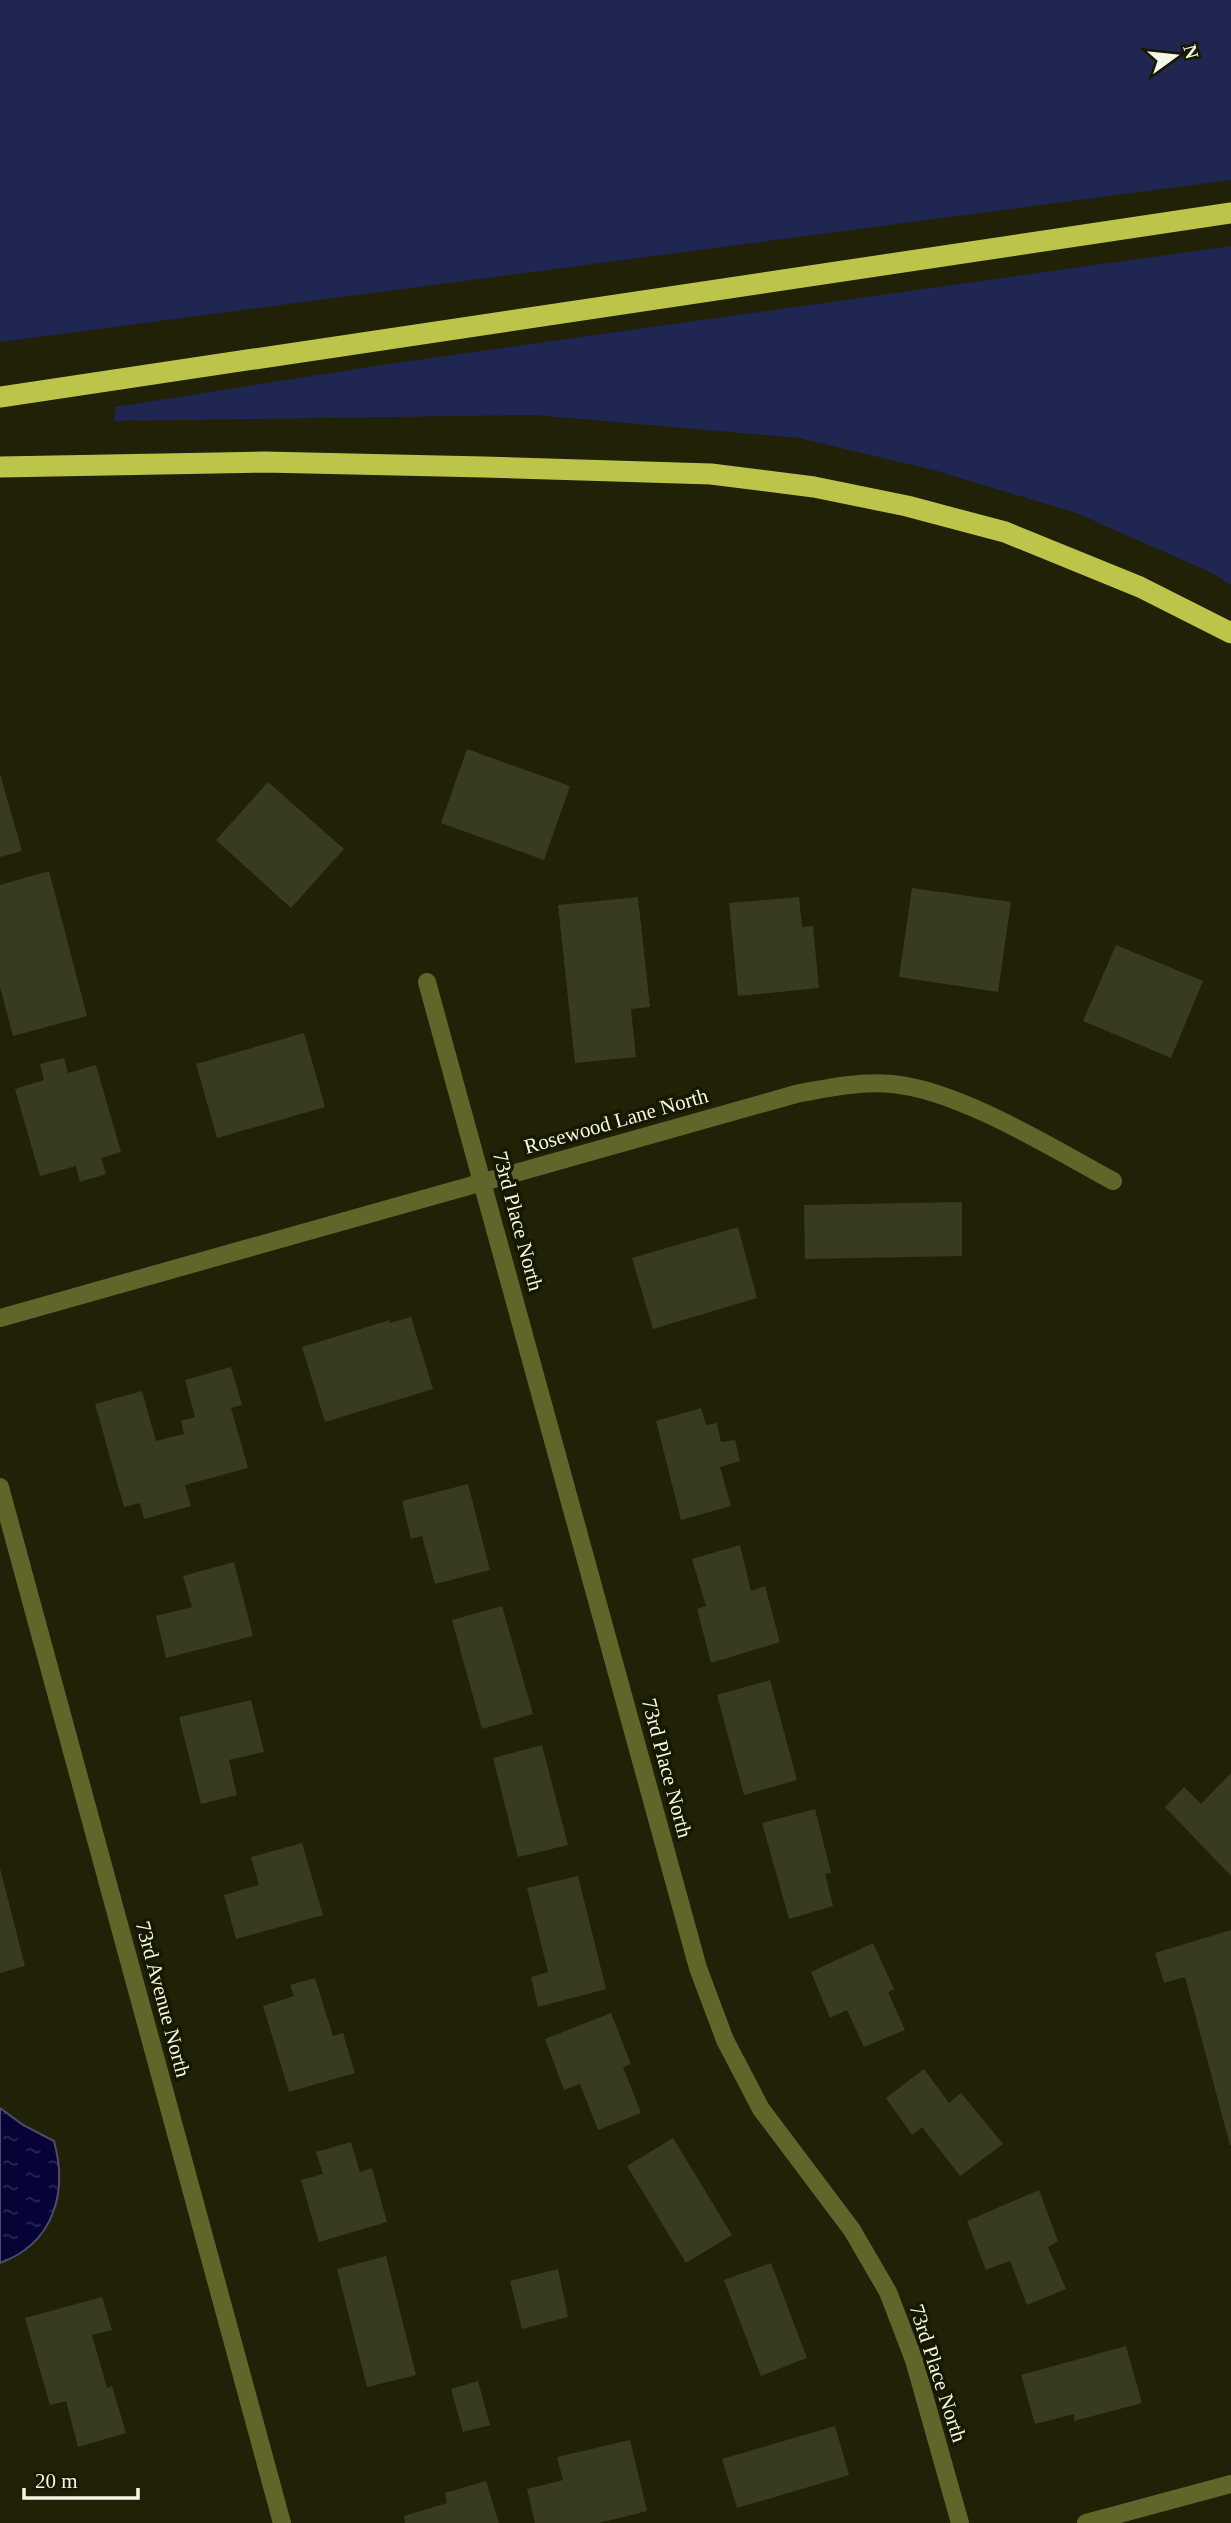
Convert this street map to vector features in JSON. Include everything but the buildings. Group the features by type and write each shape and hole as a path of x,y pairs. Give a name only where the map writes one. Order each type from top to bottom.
{"highway":[{"path":"0,397 1231,213"},
{"path":"0,467 264,462 484,467 711,474 814,487 907,506 1006,531 1140,587 1231,634"}],"street":[{"name":"73rd Place North","path":"428,982 698,1968 725,2040 761,2109 852,2230 888,2292 914,2360 960,2523"},
{"name":"Rosewood Lane North","path":"0,1318 796,1094 844,1085 892,1084 940,1093 1113,1181"},
{"name":"73rd Avenue North","path":"0,1488 282,2523"},
{"path":"1086,2523 1231,2484"}],"shaded area":[{"path":"0,0 1231,0 1231,180 0,342"},
{"path":"1231,246 1231,585 1210,572 1076,513 937,471 799,438 534,415 115,421 115,407 388,364"}],"water":[{"path":"0,2108 23,2125 54,2141 59,2179 57,2197 45,2229 33,2243 0,2263"}]}
